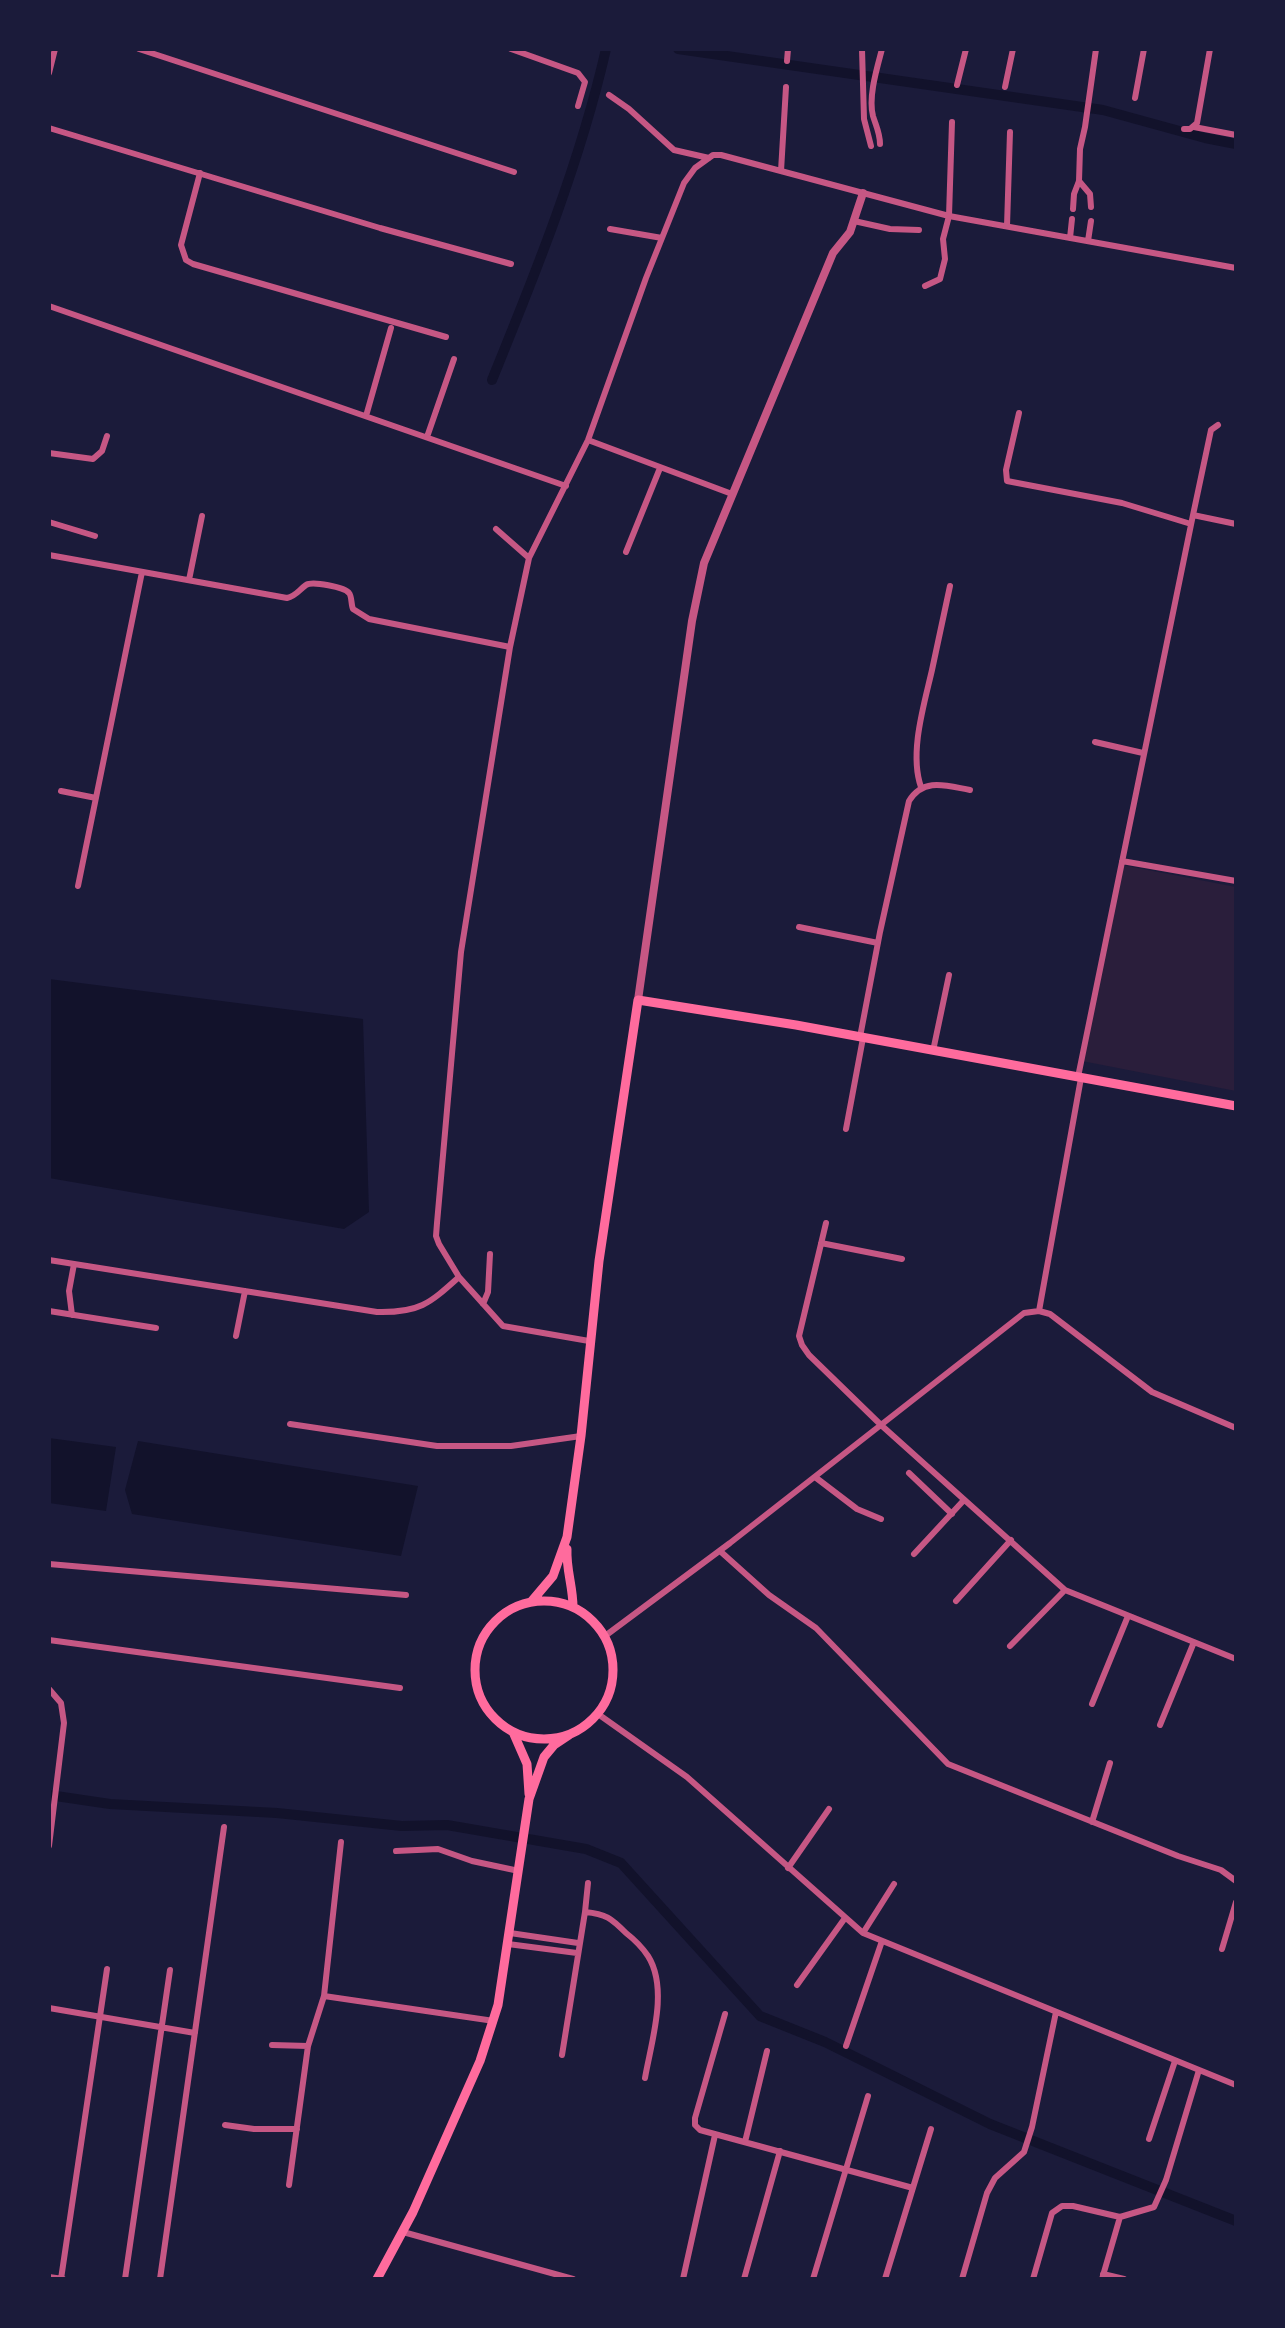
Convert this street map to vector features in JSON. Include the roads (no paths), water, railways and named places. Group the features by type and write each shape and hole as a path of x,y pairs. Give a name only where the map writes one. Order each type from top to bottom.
{"main road":[{"path":"573,1607 567,1537 581,1436 589,1341 638,1000 861,1037 1236,1106"},
{"path":"531,1601 553,1576 567,1537"},
{"path":"529,1799 544,1757 554,1745 580,1730 598,1714 606,1702 613,1676 613,1662 605,1636 591,1619 573,1607 552,1601 531,1601 505,1612 486,1632 476,1658 476,1679 481,1699 498,1721 513,1732 544,1740 569,1735"},
{"path":"377,2279 403,2232 480,2061 494,2021 510,1933 529,1799 527,1764 513,1732"}],"street":[{"path":"49,73 55,49"},
{"path":"139,49 514,172"},
{"path":"511,49 578,73 585,82 578,106"},
{"path":"787,61 788,49"},
{"path":"862,49 864,119 871,146"},
{"path":"880,144 880,131 873,117 876,72 882,49"},
{"path":"957,85 966,49"},
{"path":"1005,87 1013,49"},
{"path":"1073,209 1096,49"},
{"path":"1135,98 1144,49"},
{"path":"1194,127 1197,123 1210,49"},
{"path":"781,171 786,87"},
{"path":"609,95 629,109 674,150 709,158"},
{"path":"925,286 940,279 945,260 943,239 949,216 951,122"},
{"path":"1184,129 1194,127 1236,135"},
{"path":"49,128 380,228 511,264"},
{"path":"1007,226 1010,132"},
{"path":"589,1341 503,1326 459,1277 436,1236 438,1209 461,952 510,647 529,558 588,440 684,183 695,167 709,158 721,155 949,216 1236,268"},
{"path":"200,173 181,245 186,260 446,337"},
{"path":"1079,181 1090,194 1091,207"},
{"path":"638,1000 692,621 704,563 833,253 850,232 863,193"},
{"path":"1070,238 1072,219"},
{"path":"854,221 890,229 919,230"},
{"path":"1088,241 1091,221"},
{"path":"610,229 662,238"},
{"path":"49,306 566,486"},
{"path":"366,416 391,328"},
{"path":"427,438 454,359"},
{"path":"1019,413 1006,470 1007,481 1122,503 1191,524"},
{"path":"1039,1311 1079,1078 1143,753 1211,430 1219,425"},
{"path":"49,453 93,458 99,456 107,436"},
{"path":"588,440 732,494"},
{"path":"626,552 660,468"},
{"path":"1193,515 1236,524"},
{"path":"190,580 202,516"},
{"path":"49,522 95,536"},
{"path":"496,529 529,558"},
{"path":"49,555 288,597 297,594 307,584 319,583 346,590 353,609 369,619 510,647"},
{"path":"78,886 142,572"},
{"path":"921,787 916,775 921,720 950,586"},
{"path":"1094,741 1143,753"},
{"path":"846,1129 878,943 909,801 921,787 939,785 970,790"},
{"path":"61,791 96,798"},
{"path":"1122,861 1236,881"},
{"path":"799,927 878,943"},
{"path":"933,1051 949,975"},
{"path":"826,1223 799,1336 809,1355 881,1425 1065,1590 1236,1659"},
{"path":"821,1243 902,1259"},
{"path":"483,1304 488,1292 490,1254"},
{"path":"49,1260 377,1312 397,1312 430,1303 459,1277"},
{"path":"72,1315 69,1291 74,1264"},
{"path":"236,1336 245,1291"},
{"path":"49,1311 156,1328"},
{"path":"605,1636 815,1477 1024,1313 1039,1311 1050,1314 1064,1322 1152,1392 1236,1428"},
{"path":"290,1424 436,1446 511,1446 581,1436"},
{"path":"909,1473 952,1514"},
{"path":"815,1477 857,1508 881,1519"},
{"path":"914,1554 964,1500"},
{"path":"956,1601 1011,1540"},
{"path":"720,1550 769,1595 816,1628 948,1764 1178,1856 1221,1870 1236,1881"},
{"path":"49,1564 406,1595"},
{"path":"1010,1646 1065,1590"},
{"path":"1092,1704 1128,1616"},
{"path":"49,1640 400,1688"},
{"path":"1160,1725 1194,1642"},
{"path":"49,1689 61,1703 64,1716 49,1846"},
{"path":"598,1714 687,1777 863,1933 1236,2085"},
{"path":"1092,1822 1110,1763"},
{"path":"788,1868 829,1809"},
{"path":"160,2279 224,1827"},
{"path":"289,2185 308,2046 324,1996 341,1842"},
{"path":"396,1851 438,1849 472,1861 519,1871"},
{"path":"562,2055 588,1883"},
{"path":"863,1933 894,1884"},
{"path":"1222,1949 1236,1902"},
{"path":"585,1912 608,1916 639,1944 650,1959 656,1979 658,2004 645,2078"},
{"path":"797,1985 845,1919"},
{"path":"510,1933 578,1943"},
{"path":"846,2046 882,1941"},
{"path":"508,1944 577,1953"},
{"path":"49,2277 61,2279 107,1969"},
{"path":"125,2279 170,1970"},
{"path":"324,1996 494,2021"},
{"path":"49,2008 195,2033"},
{"path":"962,2279 987,2193 995,2178 1024,2152 1032,2127 1056,2012"},
{"path":"724,2014 695,2118 695,2125 700,2130 913,2188"},
{"path":"272,2045 308,2046"},
{"path":"745,2142 767,2051"},
{"path":"1149,2139 1175,2061"},
{"path":"1033,2279 1052,2213 1062,2206 1120,2217 1154,2207 1166,2180 1199,2070"},
{"path":"813,2279 868,2096"},
{"path":"225,2125 254,2129 297,2129"},
{"path":"886,2279 931,2129"},
{"path":"683,2279 715,2135"},
{"path":"744,2279 780,2151"},
{"path":"1120,2217 1102,2276 1124,2279"},
{"path":"403,2232 573,2279"}],"waterway":[{"path":"492,380 541,258 570,175 606,49"},
{"path":"678,49 1103,110 1236,144"},
{"path":"49,1795 110,1804 277,1813 402,1826 447,1825 586,1849 621,1863 760,2016 825,2042 990,2124 1236,2221"}]}
